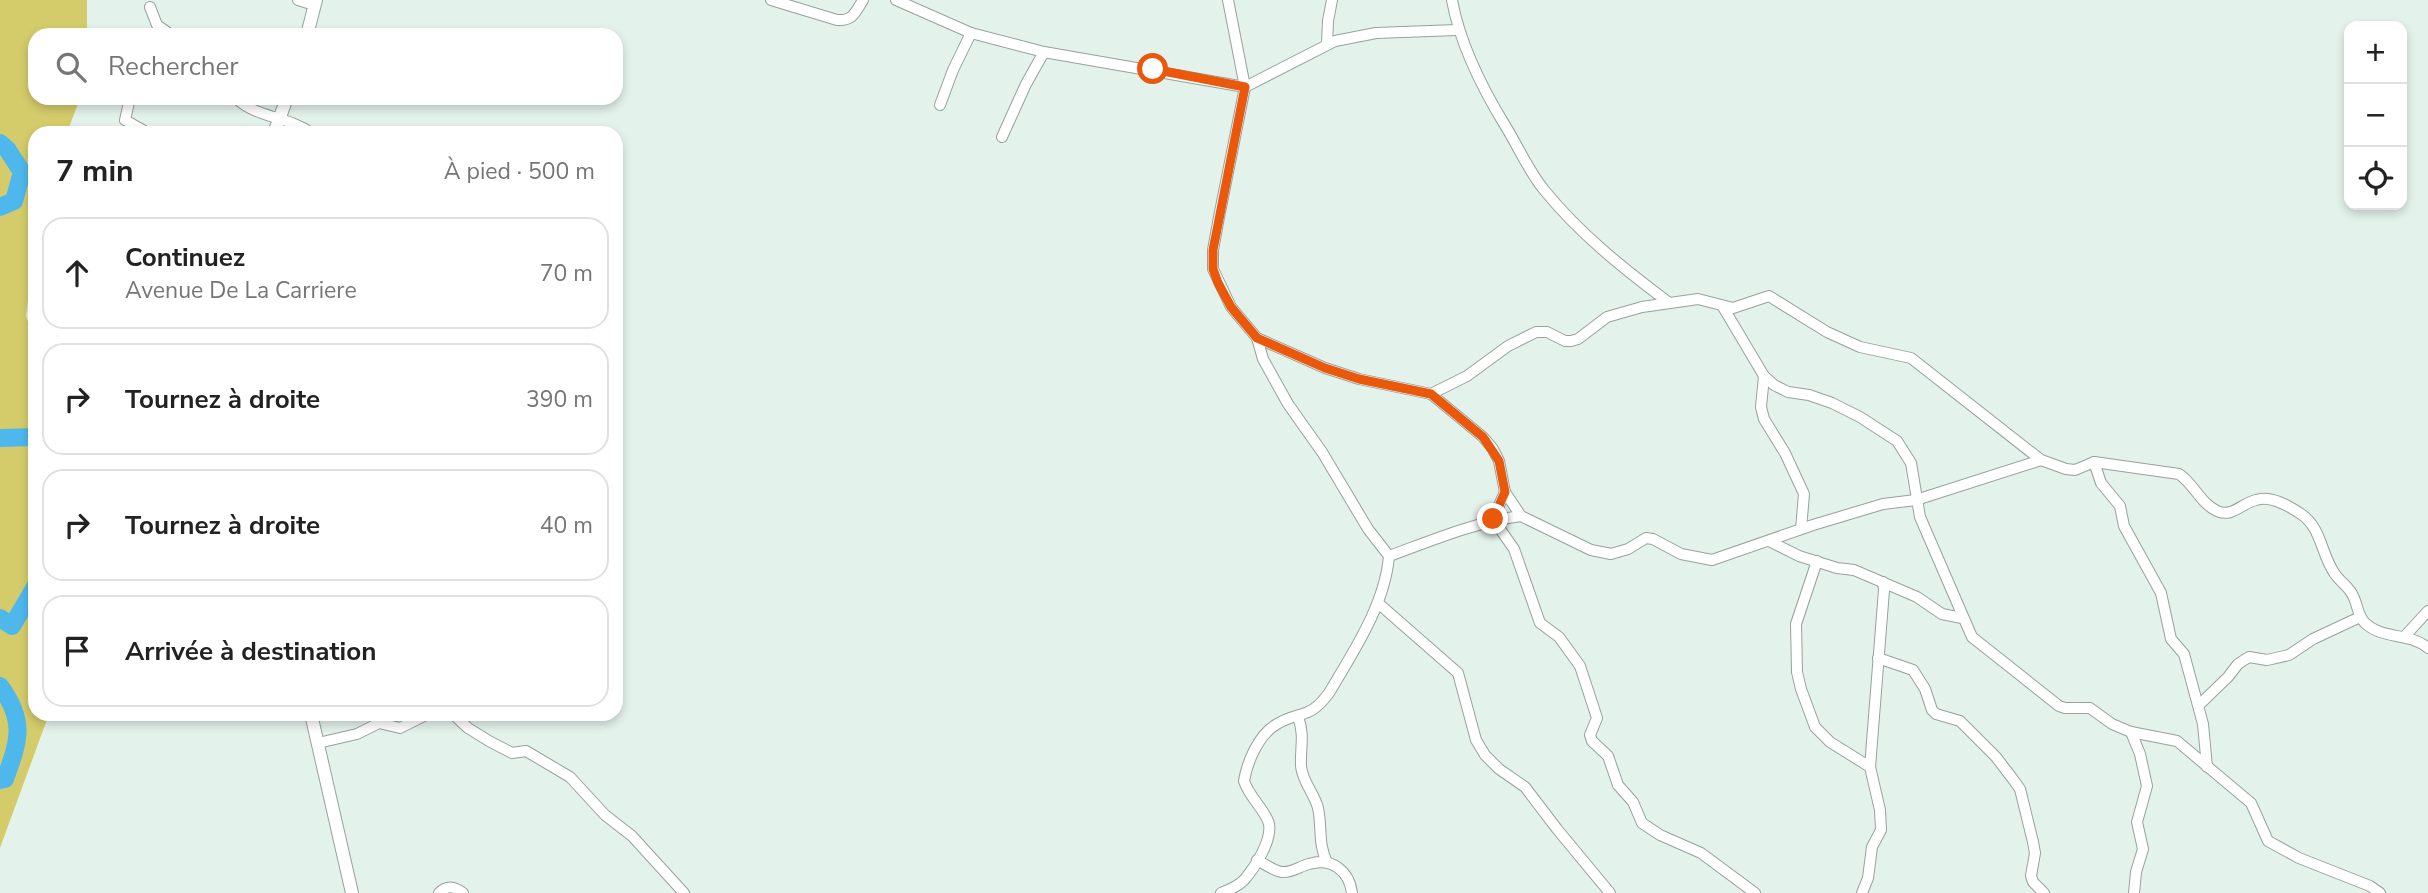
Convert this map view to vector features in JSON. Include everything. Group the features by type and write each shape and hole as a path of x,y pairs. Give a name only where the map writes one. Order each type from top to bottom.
{"street":[{"path":"298,0 315,2 309,28"},
{"path":"771,0 837,20 851,19 863,0"},
{"path":"896,0 971,33 1044,52 1245,87 1327,43 1376,33 1457,30"},
{"path":"1228,0 1245,87 1217,228 1213,269 1231,307 1257,338 1325,368 1359,379 1431,394 1483,437 1493,449 1499,461 1505,492 1521,516 1591,550 1611,554 1628,549 1646,538 1681,554 1712,560 1801,529 1883,505 1916,500 2041,460"},
{"path":"1327,43 1332,0"},
{"path":"1452,0 1457,30 1468,50 1484,93 1546,192 1615,261 1668,302"},
{"path":"150,7 160,28"},
{"path":"940,105 953,69 971,33"},
{"path":"1002,137 1044,52"},
{"path":"128,105 125,120 136,126"},
{"path":"245,105 297,126"},
{"path":"277,126 284,105"},
{"path":"1431,394 1467,376 1508,346 1536,332 1547,332 1565,341 1571,341 1578,339 1607,317 1668,302 1698,299 1733,308 1769,296 1828,332 1860,347 1911,358 2041,460 2066,470 2075,470 2094,463 2179,474 2186,478 2207,504 2225,513 2235,512 2255,500 2265,498 2289,507 2310,522 2321,540 2333,571 2347,584 2365,623 2382,633 2419,641 2428,648"},
{"path":"1723,307 1764,376 1774,385 1788,392 1809,395 1832,403 1860,417 1897,442 1911,463 1920,517 1937,552 1962,618 1972,637 1981,646 2059,706 2090,708 2112,724 2131,732 2177,741 2251,803 2268,841 2299,858 2380,893"},
{"path":"1221,893 1244,880 1268,837 1269,825 1244,781 1246,770 1268,731 1277,723 1318,707 1329,693 1378,603 1390,556 1368,529 1327,460 1288,404 1262,359 1257,338"},
{"path":"1764,376 1761,407 1763,419 1785,453 1804,494 1801,529"},
{"path":"2094,463 2101,483 2120,506 2124,526 2161,593 2169,634 2185,654 2203,724 2207,767"},
{"path":"1493,519 1505,492"},
{"path":"1390,556 1469,526 1493,519 1521,516"},
{"path":"1493,519 1514,549 1540,623 1559,636 1580,666 1597,718 1590,736 1608,756 1618,785 1633,802 1642,823 1660,835 1701,853 1755,893"},
{"path":"1769,541 1799,556 1838,568 1854,569 1916,597 1942,614 1962,618"},
{"path":"1816,561 1796,624 1797,672 1801,690 1815,727 1830,742 1870,768"},
{"path":"1862,893 1868,878 1872,847 1881,830 1880,810 1870,768 1883,582"},
{"path":"1378,603 1458,673 1476,740 1485,755 1499,769 1525,787 1610,893"},
{"path":"2404,637 2428,611"},
{"path":"2199,705 2228,677 2238,663 2249,657 2267,660 2289,654 2313,639 2360,617"},
{"path":"1878,658 1913,670 1925,689 1932,710 1961,721 1996,757 2020,789 2034,842 2031,876 2044,893"},
{"path":"1298,717 1303,742 1302,773 1314,794 1322,852 1327,862"},
{"path":"313,721 352,893"},
{"path":"318,743 357,734 379,723 400,728 414,721"},
{"path":"460,721 489,741 512,752 526,751 570,777 605,815 632,836 684,893"},
{"path":"2131,732 2140,754 2147,786 2137,822 2143,849 2136,872 2134,893"},
{"path":"1257,860 1281,872 1292,871 1309,863 1327,862 1342,869 1351,883 1352,893"},
{"path":"439,893 449,887 455,887 463,893"}],"shaded area":[{"path":"0,0 87,0 87,28 28,28 28,105 77,105 70,126 28,126 28,721 46,721 0,848"}],"waterway":[{"path":"0,143 22,172 14,201 0,207"},
{"path":"0,438 28,437"},
{"path":"0,618 12,626 28,599"},
{"path":"0,686 14,710 18,731 10,766 5,779 0,780"}],"route":[{"path":"1153,69 1245,87 1213,250 1213,269 1218,283 1238,317 1257,338 1325,368 1359,379 1431,394 1483,437 1499,461 1505,492 1493,519"}]}
